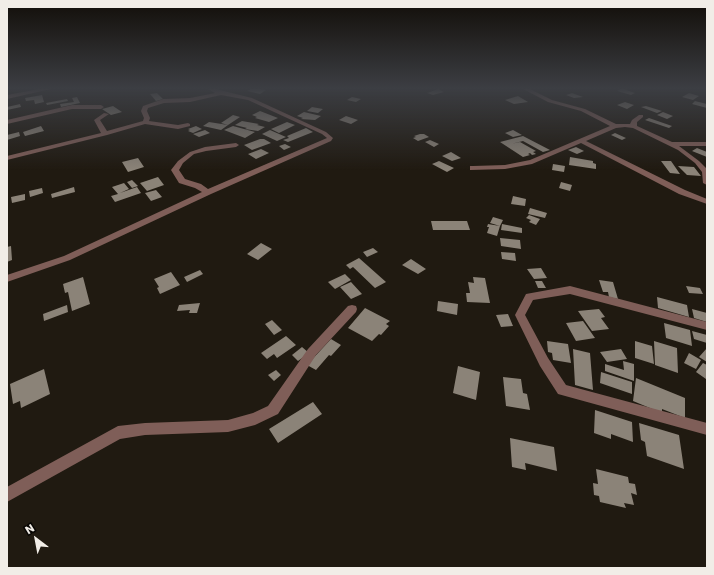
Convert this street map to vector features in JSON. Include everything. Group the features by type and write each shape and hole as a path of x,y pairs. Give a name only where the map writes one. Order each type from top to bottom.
{"street":[{"path":"7,122 34,116"},
{"path":"103,116 97,120 105,134"},
{"path":"145,122 147,118 146,116"},
{"path":"7,279 67,258 208,192 329,140 330,138 324,133 286,116"},
{"path":"595,116 615,126"},
{"path":"635,127 633,123 641,116"},
{"path":"7,158 105,134 145,122 178,127 188,125"},
{"path":"473,168 505,167 532,162 615,126 625,125 635,127 673,144 706,172 707,183"},
{"path":"581,141 682,192 707,202"},
{"path":"673,144 707,144"},
{"path":"208,192 198,186 182,181 175,170 177,166 192,153 205,149 236,145"},
{"path":"707,326 570,290 530,297 520,315 544,362 562,390 707,429"},
{"path":"7,495 118,433 145,429 228,426 255,419 273,410 312,352 352,308"}],"building":[{"path":"232,116 240,117 228,125 221,123"},
{"path":"254,116 272,116 278,118 269,122 255,118 257,117"},
{"path":"297,116 321,116 315,120 301,119 303,118"},
{"path":"346,116 358,120 351,124 339,120"},
{"path":"659,116 673,116 667,119"},
{"path":"649,118 672,126 669,128 645,120"},
{"path":"242,121 259,124 257,125 265,127 258,131 245,129 247,128 235,125"},
{"path":"209,122 228,125 221,130 203,126"},
{"path":"287,122 295,125 279,133 271,129"},
{"path":"41,126 44,131 25,136 23,132"},
{"path":"196,126 202,129 193,133 188,131 190,130 188,129"},
{"path":"233,126 255,132 245,138 224,130"},
{"path":"306,128 313,132 288,142 283,140 289,138 287,136"},
{"path":"205,130 210,133 199,137 193,134"},
{"path":"270,130 286,137 277,141 262,134"},
{"path":"513,130 522,135 513,137 505,133"},
{"path":"19,132 20,136 7,140 7,135"},
{"path":"615,133 626,138 622,140 611,135"},
{"path":"424,134 429,137 418,141 413,138 416,137 414,136"},
{"path":"523,136 550,150 543,152 523,141 511,144 520,142 536,151 533,152 536,154 532,155 530,153 528,154 530,155 523,157 500,142"},
{"path":"264,139 271,143 252,150 244,145"},
{"path":"430,140 439,144 434,147 425,142"},
{"path":"285,144 291,147 284,150 279,146"},
{"path":"576,147 584,151 577,154 568,150"},
{"path":"697,148 707,152 707,157 692,151"},
{"path":"261,149 269,153 256,159 248,154"},
{"path":"451,152 461,158 452,161 442,156"},
{"path":"570,157 593,161 593,163 596,164 596,169 569,165"},
{"path":"138,158 144,167 128,172 122,162"},
{"path":"439,161 454,168 447,172 432,164"},
{"path":"661,161 671,161 680,174 670,173"},
{"path":"553,164 565,166 564,172 552,170"},
{"path":"678,166 694,167 701,176 687,175"},
{"path":"158,177 164,185 147,191 140,183"},
{"path":"132,180 138,186 132,188 127,182"},
{"path":"561,182 572,185 570,191 559,188"},
{"path":"124,183 129,189 120,193 137,187 141,193 115,202 111,196 118,194 112,187"},
{"path":"74,187 75,192 52,198 51,194"},
{"path":"42,188 43,193 30,197 29,191"},
{"path":"156,190 162,197 151,201 145,193"},
{"path":"25,194 25,200 12,203 11,197"},
{"path":"513,196 526,199 525,206 511,204"},
{"path":"530,208 547,213 545,218 528,214"},
{"path":"529,215 540,219 536,225 529,222 531,220 526,218"},
{"path":"493,217 503,220 500,226 490,223"},
{"path":"431,221 467,221 470,230 433,230"},
{"path":"488,224 500,226 497,236 487,233 489,227 487,227"},
{"path":"502,224 522,228 522,233 501,230"},
{"path":"500,238 520,240 521,249 501,246"},
{"path":"261,243 272,249 258,260 247,254"},
{"path":"11,246 12,260 7,262 7,247"},
{"path":"373,248 378,252 367,257 363,252"},
{"path":"501,252 515,253 516,261 502,259"},
{"path":"359,258 386,282 375,288 353,267 350,269 346,265"},
{"path":"411,259 426,269 418,274 402,265"},
{"path":"541,268 547,278 534,279 527,269"},
{"path":"200,270 203,274 187,282 184,277"},
{"path":"171,272 180,285 160,294 157,288 159,287 154,279"},
{"path":"345,274 351,280 335,289 328,282"},
{"path":"83,277 90,304 72,311 68,292 65,293 63,284"},
{"path":"473,277 485,278 490,303 467,302 466,293 470,293 468,282 474,283"},
{"path":"599,280 613,282 618,299 609,297 608,292 603,292"},
{"path":"535,281 542,281 546,288 538,288"},
{"path":"351,282 362,294 351,299 340,287"},
{"path":"686,286 700,288 703,294 689,293"},
{"path":"657,297 687,305 689,317 658,308"},
{"path":"438,301 458,304 457,315 437,311"},
{"path":"200,303 197,313 189,313 190,310 177,311 179,305"},
{"path":"67,305 68,312 44,321 43,314"},
{"path":"365,308 390,321 386,324 389,326 381,335 379,334 372,341 348,328"},
{"path":"599,309 605,317 601,318 609,329 592,331 578,311"},
{"path":"692,309 707,313 707,322 694,318"},
{"path":"508,314 513,326 501,327 496,315"},
{"path":"272,320 282,330 274,335 265,324"},
{"path":"583,321 595,338 576,341 566,323"},
{"path":"664,323 690,330 692,346 666,338"},
{"path":"692,331 707,335 707,343 694,339"},
{"path":"286,336 296,345 277,358 274,354 267,359 261,353"},
{"path":"331,339 341,345 331,356 329,355 316,370 307,365"},
{"path":"547,341 568,344 571,363 553,360 552,353 548,352"},
{"path":"635,341 652,346 654,364 635,358"},
{"path":"654,341 677,348 678,373 655,365"},
{"path":"302,347 309,353 298,361 292,355"},
{"path":"707,348 707,362 699,357"},
{"path":"573,349 590,353 593,390 575,385"},
{"path":"621,349 627,359 607,362 600,352"},
{"path":"689,353 701,360 696,369 684,363"},
{"path":"623,361 634,364 634,381 605,371 605,364 624,370"},
{"path":"703,363 707,365 706,379 696,372"},
{"path":"458,366 480,372 476,400 453,393"},
{"path":"44,369 50,394 21,408 20,401 13,404 10,384"},
{"path":"276,370 281,375 274,381 268,375"},
{"path":"601,372 632,382 632,394 600,383"},
{"path":"503,377 521,379 523,393 527,394 530,410 506,406"},
{"path":"636,378 685,398 685,418 662,409 662,413 633,401"},
{"path":"313,402 322,414 278,443 269,429"},
{"path":"595,410 632,422 633,442 611,434 611,439 594,433"},
{"path":"639,423 679,435 684,469 647,456 645,442 641,440"},
{"path":"510,438 554,447 557,471 525,463 526,470 512,467"},
{"path":"596,469 628,477 629,483 635,484 637,495 631,493 634,505 624,503 626,508 600,502 599,496 594,495 593,483 598,484"}]}
